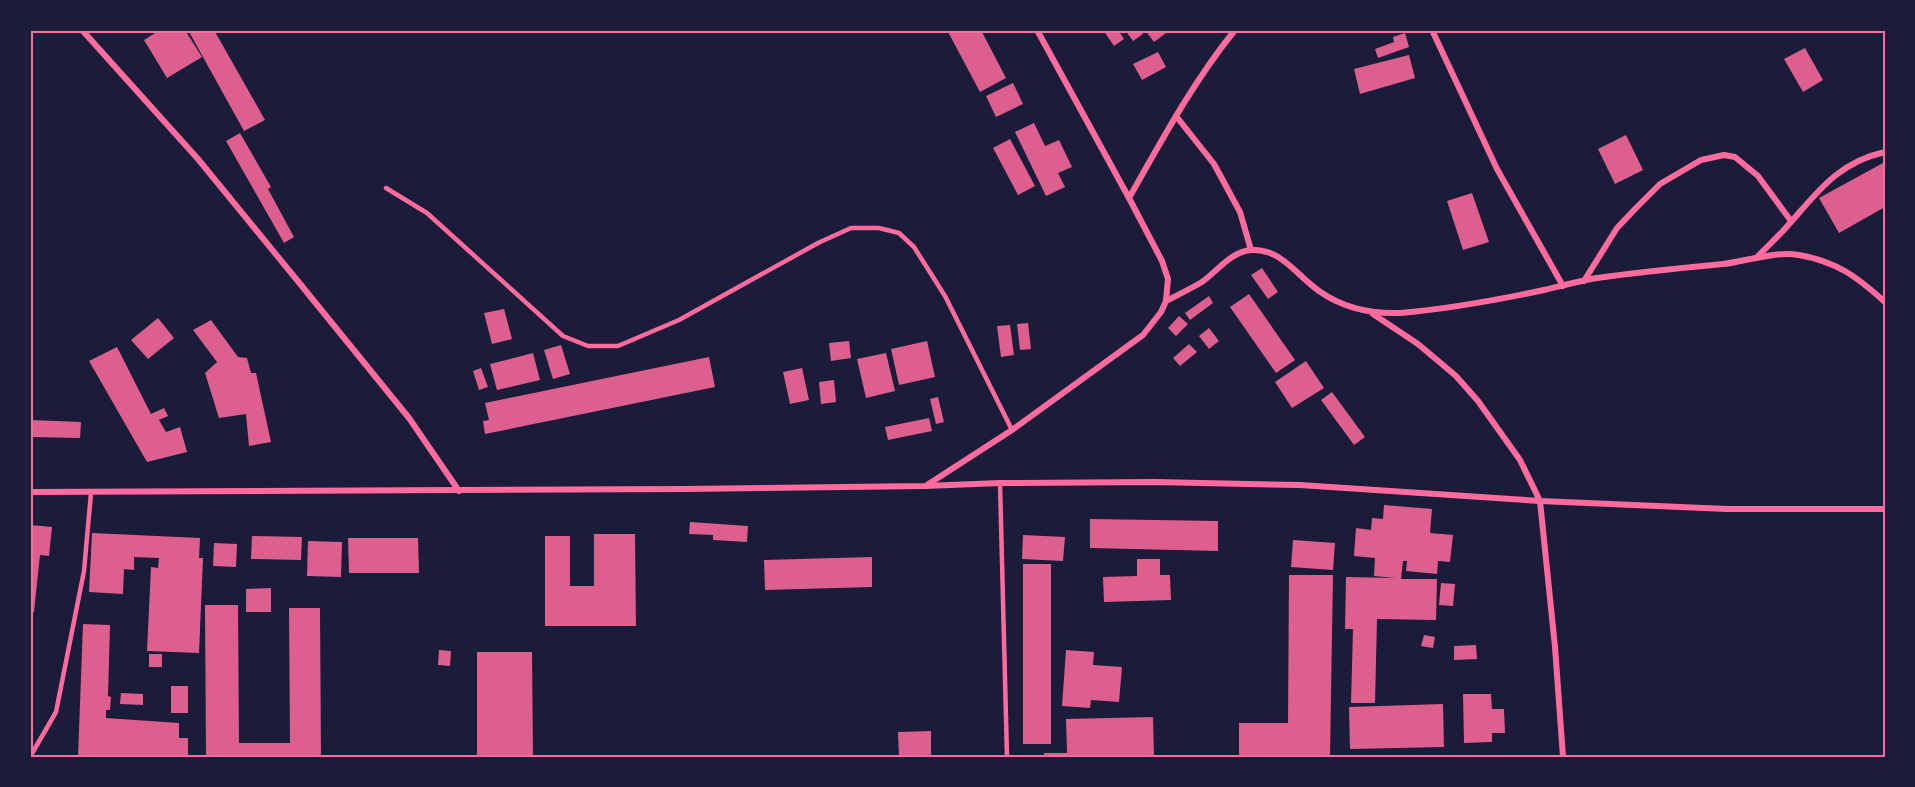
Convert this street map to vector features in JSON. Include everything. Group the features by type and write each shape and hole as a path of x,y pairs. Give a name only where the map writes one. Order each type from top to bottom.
{"street":[{"path":"82,30 198,159 409,418 459,490"},
{"path":"926,486 1012,430 1143,335 1161,312 1166,301 1168,279 1162,261 1130,198 1037,30"},
{"path":"1130,198 1176,116 1212,59 1235,30"},
{"path":"1432,30 1497,169 1563,286"},
{"path":"1176,116 1214,164 1240,212 1251,250"},
{"path":"1755,259 1839,171 1873,155 1885,152"},
{"path":"1584,281 1617,228 1636,208 1660,184 1701,160 1724,155 1735,157 1758,176 1791,221"},
{"path":"1166,301 1204,281 1227,262 1251,250 1269,253 1288,263 1319,291 1349,307 1373,313 1431,309 1584,281 1755,259 1776,254 1797,255 1831,264 1856,276 1885,302"},
{"path":"1373,313 1418,344 1456,376 1478,401 1520,460 1540,501 1555,647 1563,757"},
{"path":"30,492 926,486 1154,482 1300,485 1540,501 1727,508 1885,509"}],"lane":[{"path":"386,188 426,213 563,336 588,346 618,346 668,324 818,243 851,228 879,228 898,233 914,247 945,296 1012,430"},
{"path":"1000,483 1007,757"},
{"path":"30,757 56,712 84,571 91,493"}],"building":[{"path":"160,30 185,30 202,57 167,78 144,40"},
{"path":"188,30 214,30 265,120 244,131"},
{"path":"947,30 981,30 1006,78 980,92"},
{"path":"1103,30 1118,30 1124,39 1114,46"},
{"path":"1125,30 1140,30 1143,34 1133,41"},
{"path":"1145,30 1170,30 1154,42"},
{"path":"1405,33 1409,47 1378,58 1375,49 1394,42 1393,37"},
{"path":"1805,48 1823,80 1803,92 1784,59"},
{"path":"1158,52 1166,67 1142,80 1133,64"},
{"path":"1409,55 1415,78 1360,94 1354,69"},
{"path":"1013,83 1023,104 996,117 986,96"},
{"path":"1034,123 1045,146 1059,140 1072,167 1058,173 1065,187 1046,196 1015,132"},
{"path":"240,133 271,187 268,189 294,237 284,243 226,141"},
{"path":"1626,135 1643,170 1615,184 1598,149"},
{"path":"1010,139 1035,186 1018,195 993,148"},
{"path":"1883,163 1885,165 1885,207 1839,233 1819,198"},
{"path":"1472,193 1489,242 1463,250 1447,201"},
{"path":"1262,268 1278,292 1268,299 1251,275"},
{"path":"1249,294 1295,360 1276,373 1230,307"},
{"path":"1209,296 1213,303 1190,320 1185,313"},
{"path":"504,309 512,339 492,344 484,313"},
{"path":"1179,316 1188,324 1176,336 1168,328"},
{"path":"158,318 174,338 148,359 131,340"},
{"path":"211,320 238,357 247,358 251,373 256,373 271,442 249,446 246,414 219,418 205,373 217,362 193,330"},
{"path":"1028,323 1031,349 1020,350 1017,324"},
{"path":"1010,325 1014,355 1001,357 997,326"},
{"path":"1209,328 1219,341 1209,349 1199,336"},
{"path":"849,341 851,358 831,361 829,343"},
{"path":"927,341 935,377 899,385 891,349"},
{"path":"1189,344 1197,352 1180,366 1173,358"},
{"path":"561,345 570,374 553,379 544,350"},
{"path":"117,347 151,414 164,408 168,416 159,420 166,432 180,427 187,452 147,462 89,361"},
{"path":"533,353 540,380 497,390 490,364"},
{"path":"886,353 895,391 866,398 857,359"},
{"path":"709,357 715,387 485,434 483,421 489,420 485,403"},
{"path":"1306,361 1324,388 1292,408 1275,382"},
{"path":"481,368 488,387 479,390 473,371"},
{"path":"802,368 809,400 790,404 783,372"},
{"path":"834,380 836,402 821,404 819,382"},
{"path":"1332,392 1365,437 1354,445 1321,400"},
{"path":"938,397 944,422 936,424 930,399"},
{"path":"929,418 932,431 888,440 885,427"},
{"path":"30,420 81,422 80,438 30,437"},
{"path":"1384,505 1432,509 1430,533 1453,535 1450,562 1438,561 1437,574 1406,571 1407,561 1403,561 1401,579 1437,579 1436,620 1377,619 1375,703 1351,703 1353,629 1345,629 1346,577 1396,578 1374,576 1375,558 1354,556 1356,528 1371,530 1372,518 1383,519"},
{"path":"1090,519 1218,521 1218,551 1090,548"},
{"path":"690,522 748,526 747,542 713,540 713,535 689,534"},
{"path":"30,525 52,527 49,556 40,555 34,612 30,612"},
{"path":"92,533 200,538 199,558 203,558 199,653 147,651 151,567 158,568 159,558 134,557 134,570 124,569 123,594 89,592"},
{"path":"594,534 635,534 636,626 545,626 545,536 570,536 570,586 594,586"},
{"path":"1023,535 1065,537 1063,561 1022,559"},
{"path":"252,536 302,537 301,560 251,559"},
{"path":"348,538 418,538 419,573 349,573"},
{"path":"1293,540 1335,543 1333,570 1291,567"},
{"path":"308,541 342,542 341,577 307,576"},
{"path":"214,543 237,544 236,567 213,566"},
{"path":"872,557 872,587 765,590 764,560"},
{"path":"1137,559 1160,559 1160,575 1170,575 1171,600 1104,602 1103,577 1137,576"},
{"path":"1023,564 1051,564 1051,744 1023,744"},
{"path":"1289,575 1333,575 1330,757 1239,757 1239,723 1288,723"},
{"path":"1441,583 1455,584 1453,606 1439,605"},
{"path":"271,588 271,612 246,612 246,589"},
{"path":"205,605 238,605 239,743 290,743 289,608 320,608 321,757 206,757"},
{"path":"83,624 110,625 108,696 111,697 110,710 106,710 106,718 179,723 179,738 188,738 188,757 78,757"},
{"path":"1424,635 1435,637 1433,648 1421,646"},
{"path":"1476,645 1477,659 1454,660 1454,646"},
{"path":"439,650 451,651 450,666 438,665"},
{"path":"1066,650 1094,652 1093,665 1122,667 1119,702 1091,700 1090,708 1062,706"},
{"path":"477,652 532,652 533,757 477,757"},
{"path":"149,654 162,654 162,667 149,667"},
{"path":"171,686 188,686 188,713 171,713"},
{"path":"121,693 143,694 143,705 120,704"},
{"path":"1463,694 1491,694 1492,709 1504,709 1505,733 1492,733 1492,742 1464,743"},
{"path":"1443,704 1444,747 1350,749 1349,707"},
{"path":"1153,717 1154,757 1044,757 1044,753 1067,753 1066,719"},
{"path":"931,731 931,757 899,757 898,732"}]}
